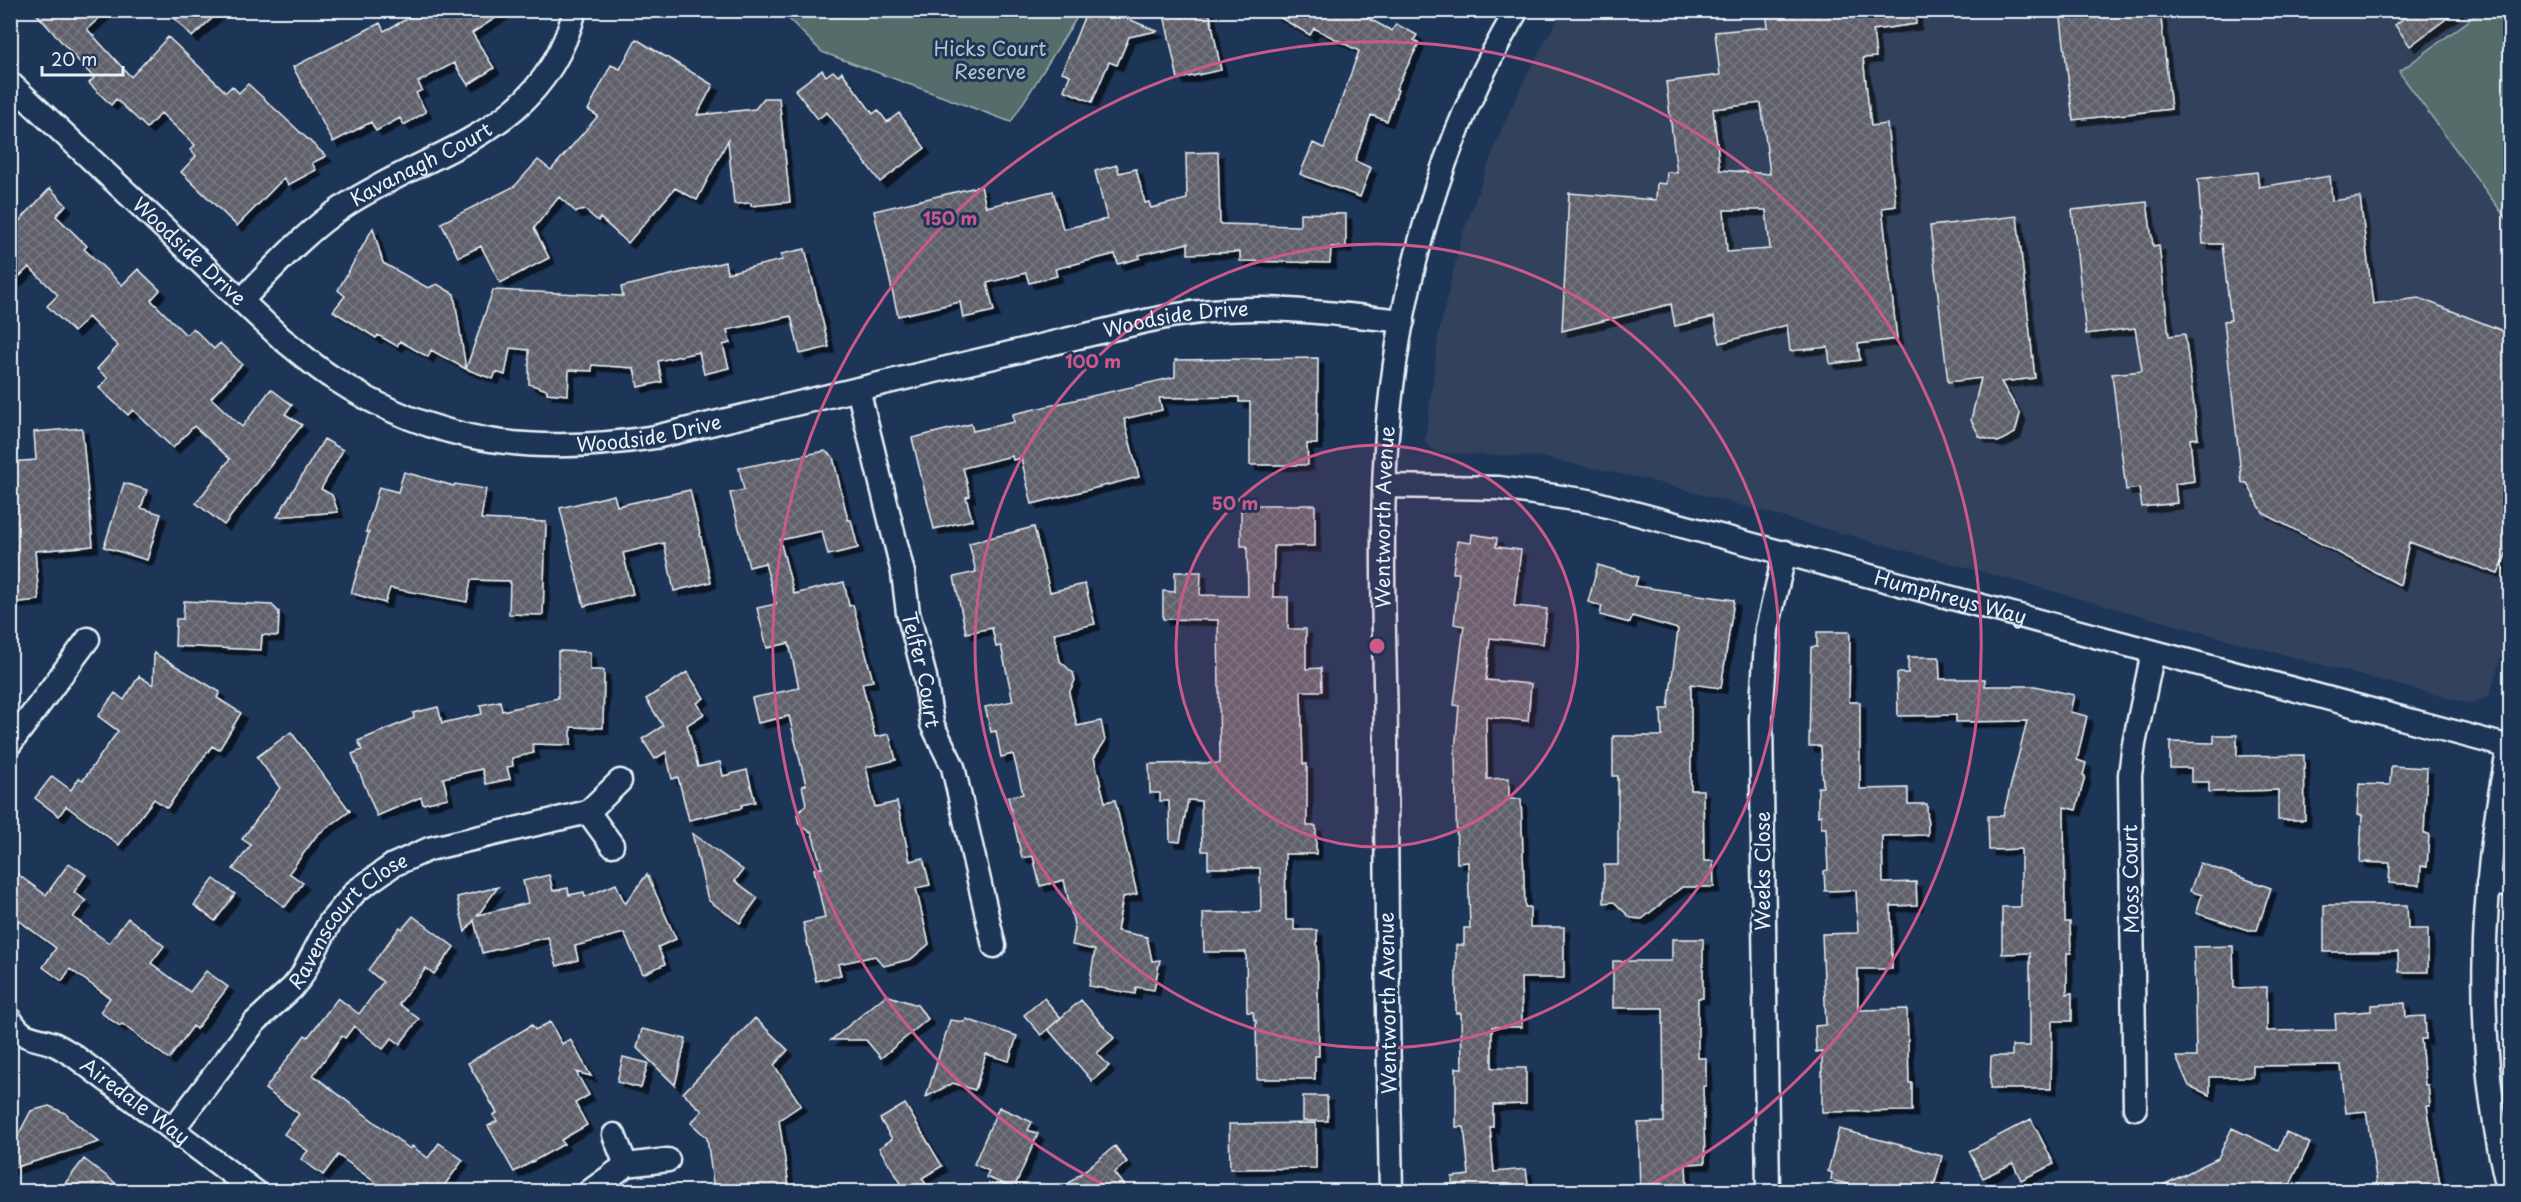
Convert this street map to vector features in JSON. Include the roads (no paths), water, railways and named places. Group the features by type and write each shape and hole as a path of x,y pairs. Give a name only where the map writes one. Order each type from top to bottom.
{"street":[{"name":"Kavanagh Court","path":"241,301 295,246 328,217 369,192 485,133 510,115 549,69 560,50 575,10"},
{"name":"Wentworth Avenue","path":"1391,1191 1387,993 1385,486 1388,434 1403,321 1419,245 1438,181 1460,123 1510,13"},
{"name":"Woodside Drive","path":"10,83 241,301 311,362 334,379 419,421 476,438 506,443 565,446 611,444 655,437 1146,321 1197,311 1261,307 1403,321"},
{"name":"Telfer Court","path":"858,389 903,573 908,613 925,677 932,724 953,767 994,945"},
{"name":"Humphreys Way","path":"1385,486 1461,486 1550,494 1589,501 2510,745"},
{"name":"Weeks Close","path":"1768,1191 1761,718 1767,628 1785,552"},
{"path":"10,744 88,639"},
{"name":"Moss Court","path":"2135,1108 2130,776 2134,744 2153,652"},
{"path":"2509,1191 2492,1098 2485,983 2488,884 2510,745"},
{"path":"612,845 588,812 620,781"},
{"name":"Ravenscourt Close","path":"173,1129 254,1023 301,977 317,943 336,914 356,891 373,878 393,865 429,849 588,812"},
{"path":"2488,884 2511,885"},
{"name":"Airedale Way","path":"14,1034 60,1047 256,1191"},
{"path":"614,1135 626,1165"},
{"path":"589,1191 626,1165 668,1160"}],"park label":[{"name":"Hicks Court Reserve","path":"990,60"}]}
